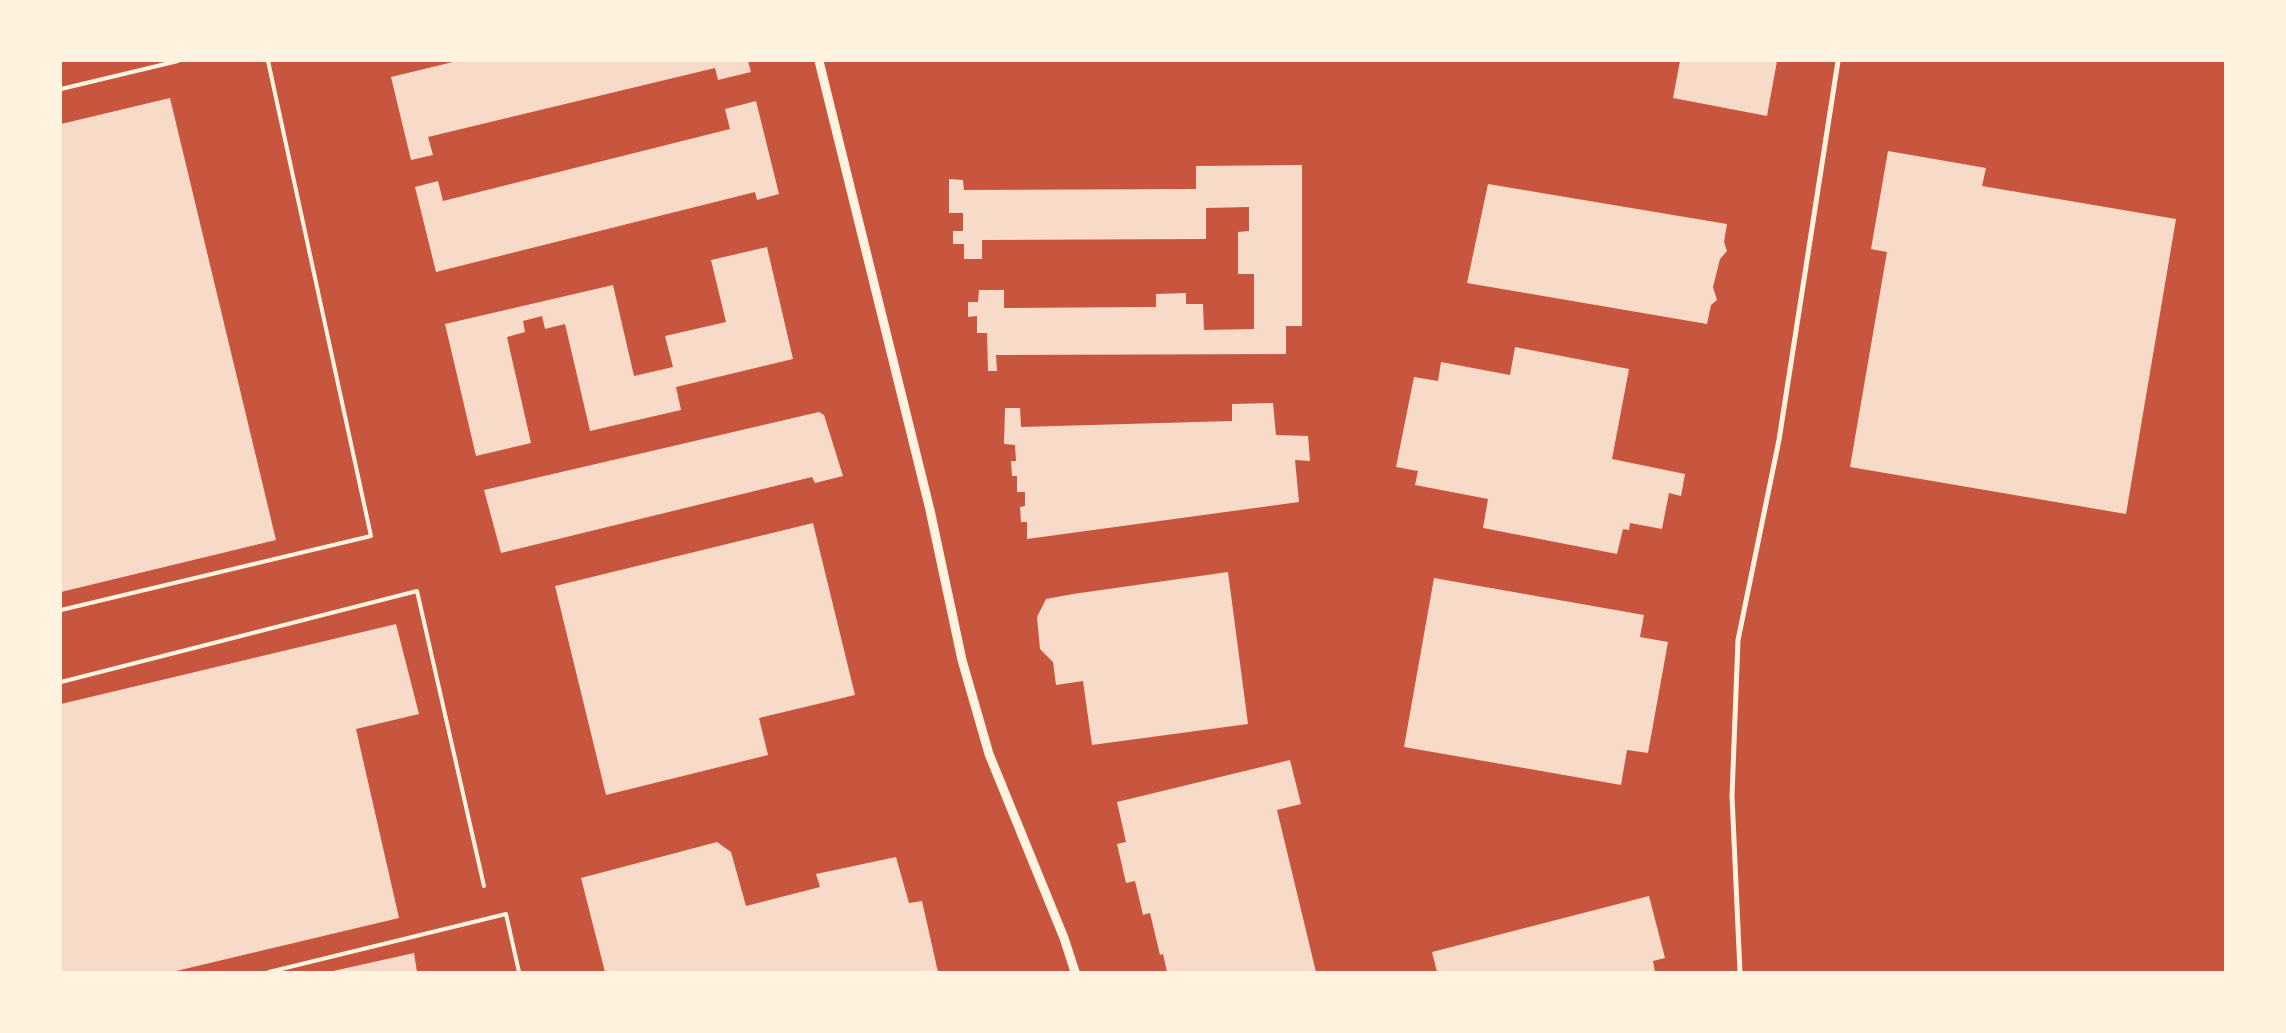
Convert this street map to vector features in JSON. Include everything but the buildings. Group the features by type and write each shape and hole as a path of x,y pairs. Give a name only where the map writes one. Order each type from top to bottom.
{"street":[{"path":"819,61 930,510 962,660 989,754 1076,972"},
{"path":"1740,972 1732,796 1738,640 1779,440 1838,61"}],"lane":[{"path":"61,89 178,61"},
{"path":"61,610 371,536 268,61"},
{"path":"61,682 417,591 484,886"},
{"path":"269,972 506,914 519,972"}]}
